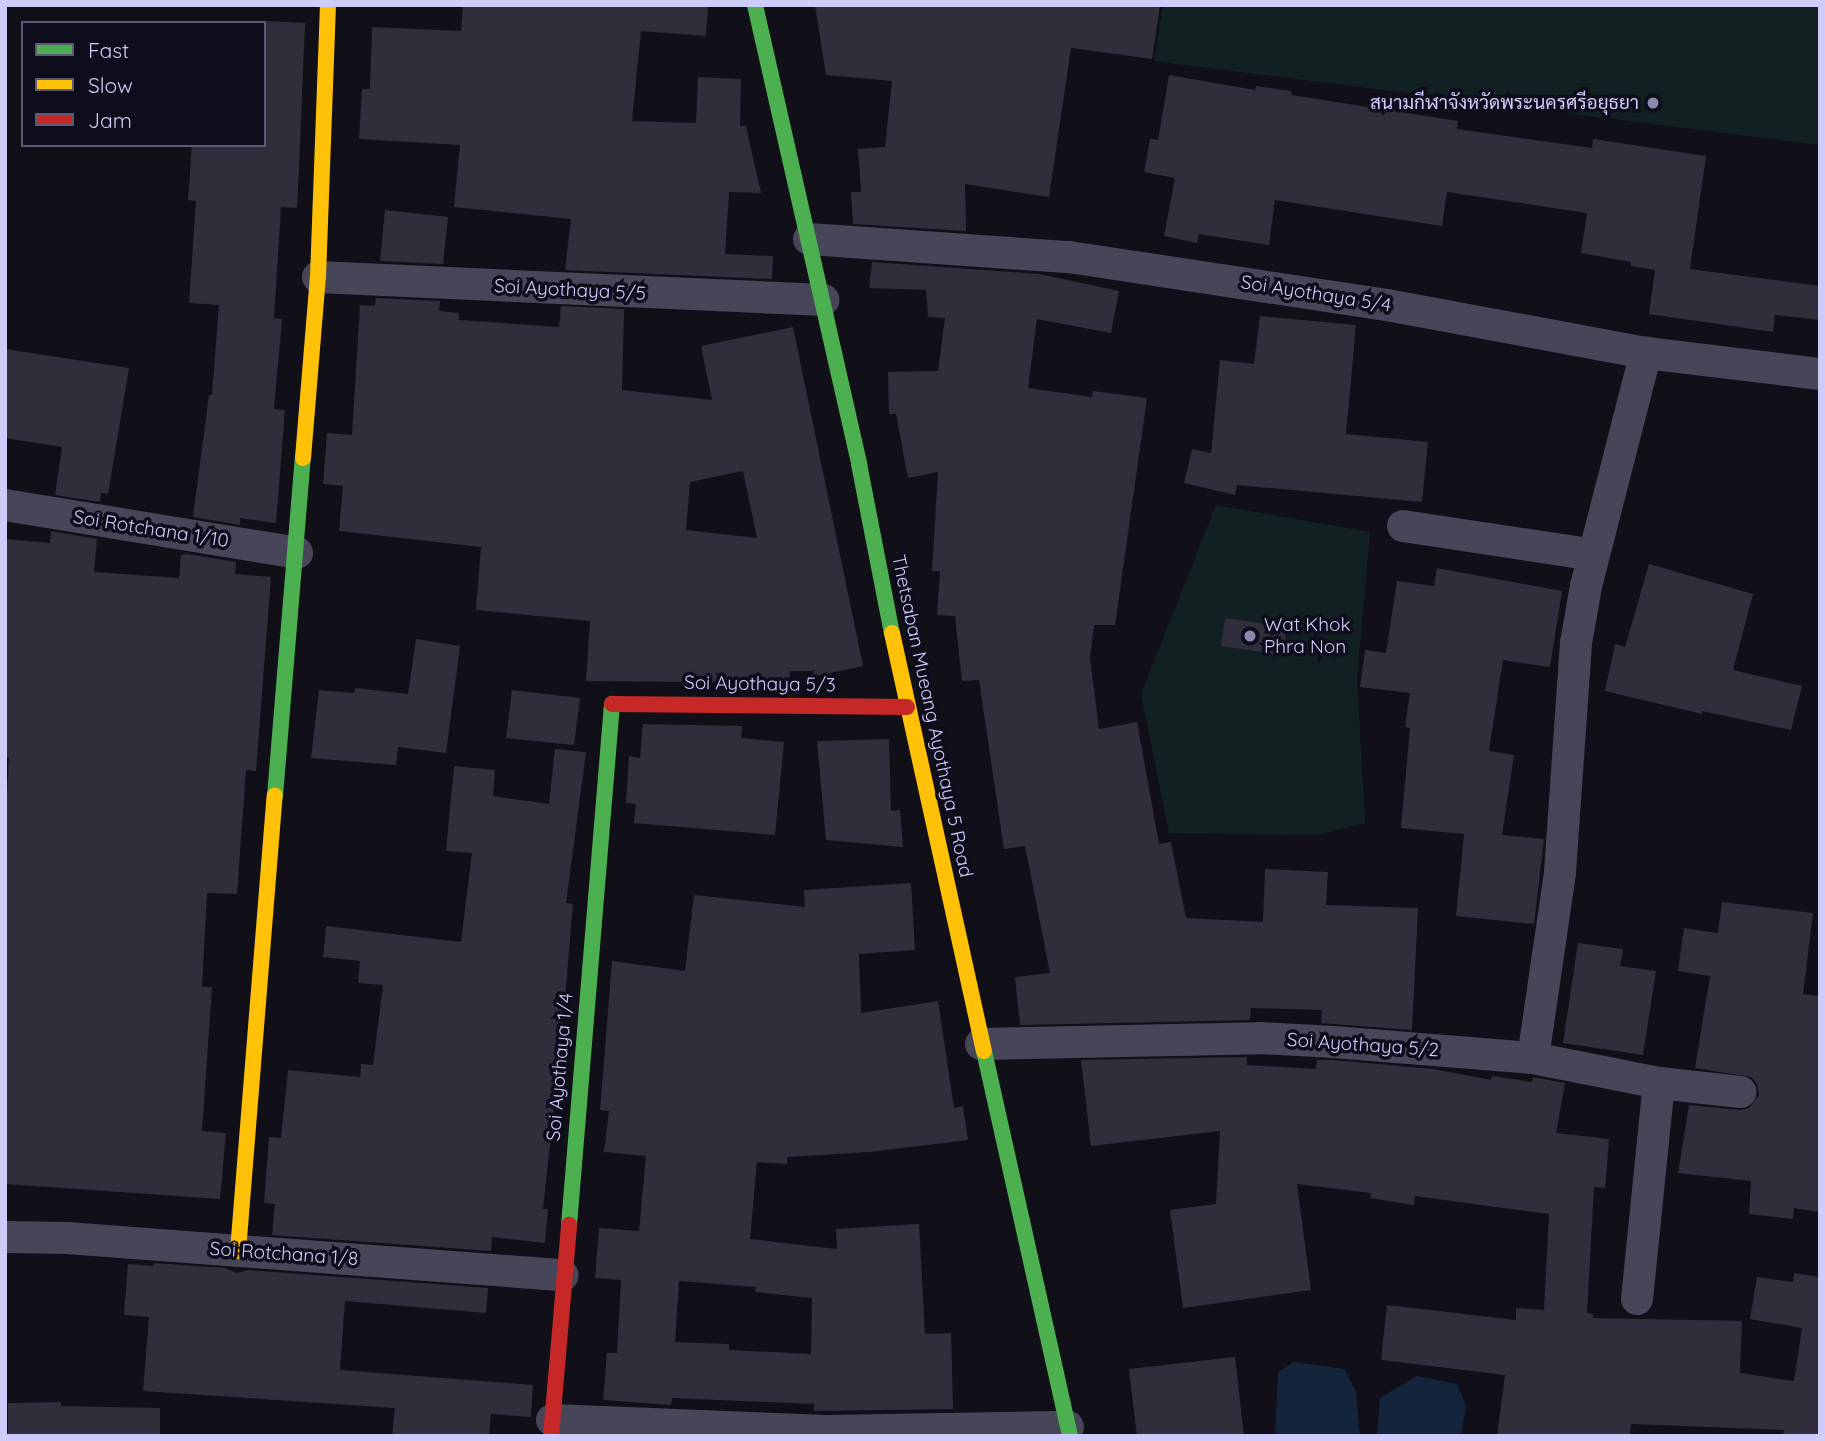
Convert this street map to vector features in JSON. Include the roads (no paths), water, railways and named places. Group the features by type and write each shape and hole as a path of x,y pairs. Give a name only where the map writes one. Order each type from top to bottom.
{"street":[{"path":"239,1251 318,277 328,5"},
{"name":"Thetsaban Mueang Ayothaya 5 Road","path":"755,5 823,300 859,464 907,707 1069,1431"},
{"name":"Soi Ayothaya 5/4","path":"809,239 1069,257 1387,305 1646,353 1820,374"},
{"name":"Soi Ayothaya 5/5","path":"318,277 823,300"},
{"path":"1533,1058 1560,872 1576,643 1594,555 1646,353"},
{"name":"Soi Rotchana 1/10","path":"5,505 297,553"},
{"path":"1403,526 1594,555"},
{"name":"Soi Ayothaya 5/3","path":"612,702 907,707"},
{"name":"Soi Ayothaya 1/4","path":"552,1428 612,702"},
{"name":"Soi Ayothaya 5/2","path":"981,1044 1259,1038 1533,1058 1659,1083 1741,1092"},
{"path":"1637,1299 1659,1083"},
{"name":"Soi Rotchana 1/8","path":"5,1237 67,1238 563,1275"},
{"path":"552,1428 827,1432 1069,1431"}],"water":[{"path":"1294,1362 1344,1369 1356,1391 1360,1436 1275,1436 1278,1372"},
{"path":"1417,1376 1457,1384 1466,1406 1461,1436 1377,1436 1380,1398"}],"place":[{"name":"สนามกีฬาจังหวัดพระนครศรีอยุธยา","path":"1653,103"},
{"name":"Wat Khok Phra Non","path":"1250,636"}]}
